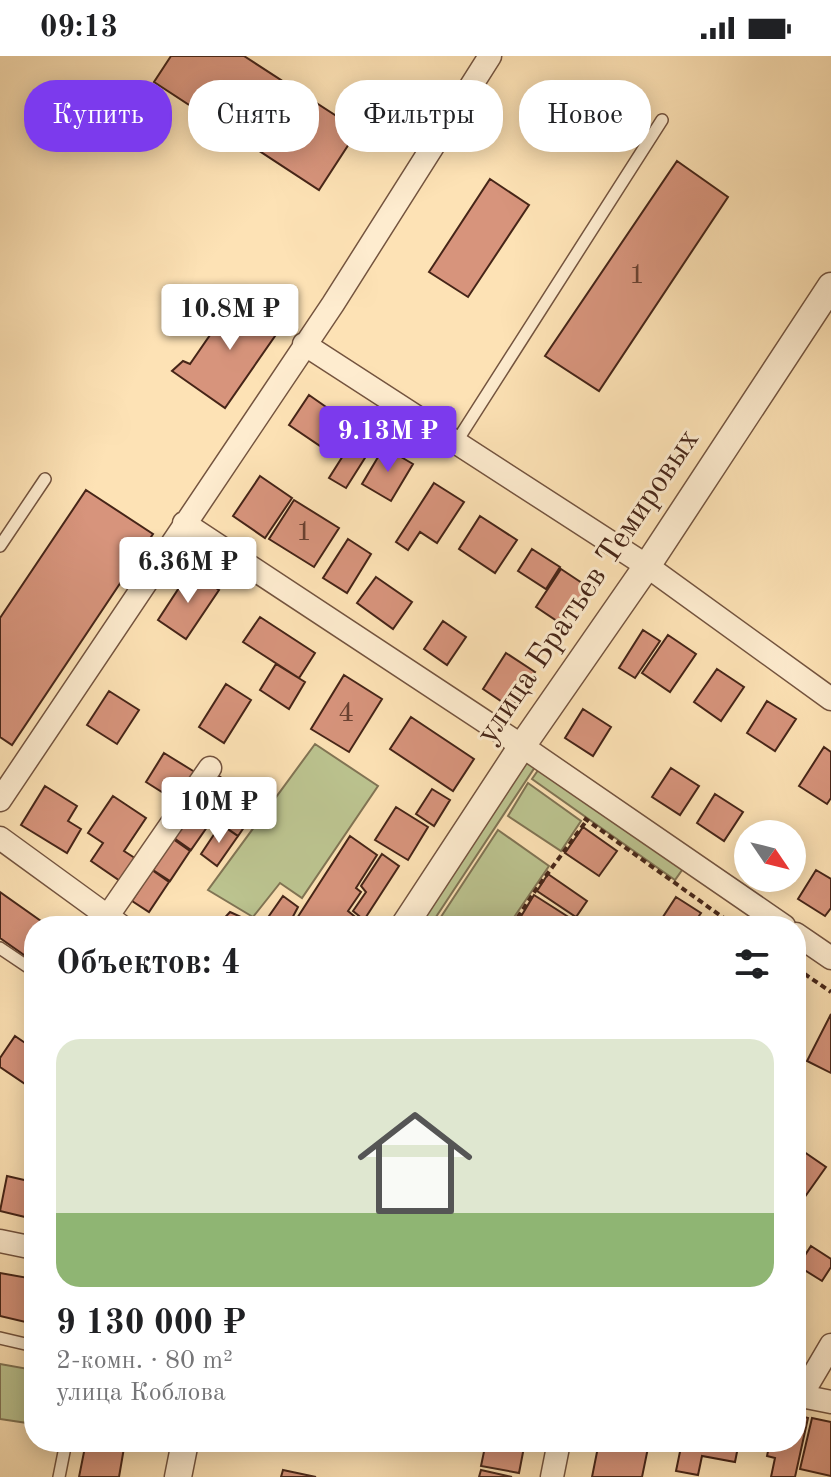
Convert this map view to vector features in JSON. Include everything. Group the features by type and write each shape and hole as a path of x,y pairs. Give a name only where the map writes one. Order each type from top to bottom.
{"street":[{"path":"0,800 333,304 490,56"},
{"name":"улица Братьев Темировых","path":"411,916 831,286"},
{"path":"304,344 647,566 831,699"},
{"path":"184,523 522,746 769,916"},
{"path":"117,916 210,768"},
{"path":"0,838 107,916"},
{"path":"806,941 831,958"},
{"path":"0,1241 24,1246"},
{"path":"806,1385 831,1345"},
{"path":"806,1397 831,1402"},
{"path":"178,1477 183,1452"},
{"path":"552,1477 557,1452"}],"lane":[{"path":"457,441 662,120"},
{"path":"0,546 45,479"},
{"path":"0,948 24,964"},
{"path":"1,1343 24,1345"},
{"path":"59,1477 64,1452"}],"path":[{"path":"581,816 721,916"},
{"path":"519,916 587,820"},
{"path":"806,975 831,992"}],"green space":[{"path":"315,744 378,786 302,898 280,883 251,916 208,890"},
{"path":"529,753 539,761 437,916 423,916"},
{"path":"543,763 687,863 675,880 532,779"},
{"path":"528,783 581,821 561,851 508,816"},
{"path":"498,830 549,866 515,916 442,916"},
{"path":"0,1364 24,1368 24,1423 0,1419"}],"building":[{"path":"171,56 244,56 281,80 188,80 188,104 172,94 172,80 155,80"},
{"path":"319,105 335,115 335,152 344,152 319,190 261,152 319,152"},
{"path":"677,161 728,197 599,391 545,356"},
{"path":"490,179 529,205 468,297 429,272"},
{"path":"237,296 282,326 225,408 172,371 183,361 190,364"},
{"path":"309,395 346,421 326,450 289,425"},
{"path":"358,432 375,442 346,488 329,478"},
{"path":"384,447 413,464 391,501 362,484"},
{"path":"260,476 292,498 265,538 233,516"},
{"path":"434,483 464,502 437,543 420,532 408,550 396,542"},
{"path":"86,490 153,534 12,745 0,737 0,618"},
{"path":"294,500 339,528 314,567 269,539"},
{"path":"480,516 517,540 495,573 459,549"},
{"path":"348,539 371,554 347,593 323,578"},
{"path":"532,549 560,567 546,589 518,571"},
{"path":"561,569 588,587 563,625 536,607"},
{"path":"190,571 219,590 186,639 158,620"},
{"path":"376,577 412,602 393,629 357,603"},
{"path":"260,617 315,653 299,678 243,642"},
{"path":"443,621 466,637 447,665 424,649"},
{"path":"643,630 660,641 635,678 619,668"},
{"path":"668,635 696,654 670,692 642,673"},
{"path":"506,653 535,672 511,708 483,689"},
{"path":"276,664 305,682 289,709 260,690"},
{"path":"717,669 744,687 721,721 694,702"},
{"path":"344,675 382,699 349,752 311,729"},
{"path":"226,684 251,700 224,743 199,727"},
{"path":"109,691 139,710 117,744 87,725"},
{"path":"767,701 796,719 775,751 747,733"},
{"path":"583,709 611,727 593,756 565,738"},
{"path":"411,717 474,759 453,791 390,749"},
{"path":"824,747 831,752 831,798 827,804 799,786"},
{"path":"164,753 198,774 181,804 146,782"},
{"path":"671,768 699,786 680,815 652,797"},
{"path":"213,772 260,804 238,836 191,804"},
{"path":"45,786 77,806 68,821 81,829 67,853 21,825"},
{"path":"432,789 450,800 434,826 416,814"},
{"path":"715,794 743,812 738,820 734,820 734,826 724,841 697,823"},
{"path":"113,796 146,818 124,851 141,862 126,885 91,861 103,843 88,833"},
{"path":"396,807 428,827 408,860 375,840"},
{"path":"195,808 212,820 191,850 174,838"},
{"path":"221,824 238,836 217,866 201,854"},
{"path":"583,827 617,851 599,876 565,853"},
{"path":"350,836 377,855 356,888 361,892 348,911 354,916 298,916"},
{"path":"173,839 190,851 170,881 153,870"},
{"path":"382,854 399,866 367,916 359,916 353,911 366,892 361,886"},
{"path":"152,870 169,882 149,912 132,901"},
{"path":"816,870 831,879 831,908 825,916 798,899 802,892 806,892 806,886"},
{"path":"548,874 587,901 574,916 537,891"},
{"path":"0,892 34,916 24,916 24,955 0,938"},
{"path":"534,895 567,916 521,916"},
{"path":"283,896 298,907 293,916 269,916"},
{"path":"676,897 701,913 699,916 664,916"},
{"path":"831,1014 831,1073 807,1061"},
{"path":"15,1036 24,1042 24,1083 0,1067 0,1058"},
{"path":"806,1153 826,1167 806,1195"},
{"path":"7,1176 24,1180 24,1217 0,1211"},
{"path":"811,1246 831,1259 831,1267 822,1281 806,1271 806,1254"},
{"path":"0,1273 24,1277 24,1322 0,1316"},
{"path":"812,1418 831,1422 831,1476 800,1469"},
{"path":"84,1452 123,1452 119,1477 79,1477"},
{"path":"484,1452 523,1452 519,1473 481,1466"},
{"path":"597,1452 647,1452 642,1477 592,1477"},
{"path":"680,1452 737,1452 735,1462 702,1456 698,1475 676,1471"},
{"path":"768,1452 801,1452 795,1477 771,1477 775,1458 767,1456"},
{"path":"283,1470 316,1477 281,1477"},
{"path":"481,1470 512,1477 479,1477"}]}
